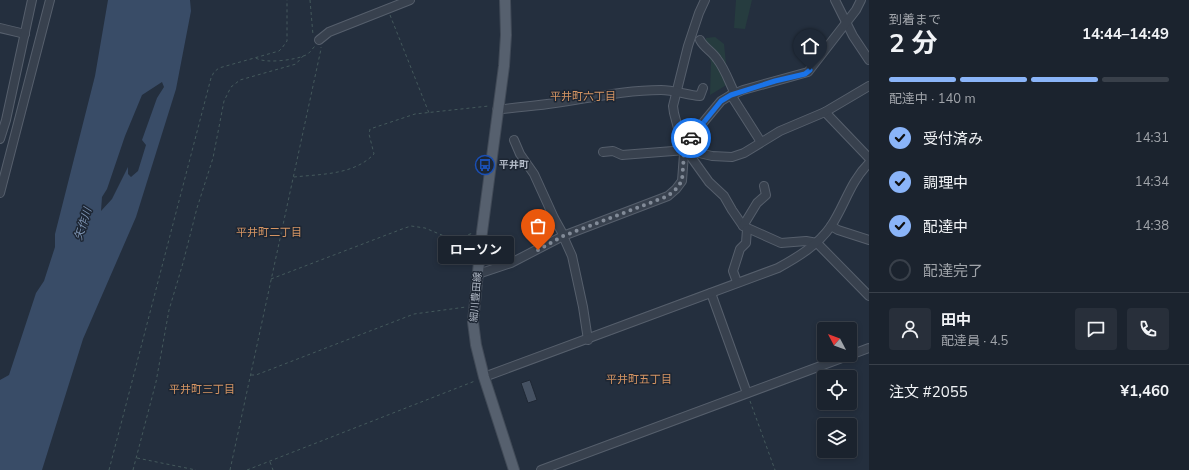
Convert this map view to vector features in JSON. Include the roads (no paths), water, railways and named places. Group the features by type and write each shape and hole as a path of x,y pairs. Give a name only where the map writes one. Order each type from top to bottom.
{"main road":[{"name":"細川豊田線","path":"505,0 506,35 504,66 497,108 482,232 474,305 474,338 484,377 514,470"}],"street":[{"path":"0,139 3,119 25,34 32,0"},
{"path":"0,193 50,0"},
{"path":"319,40 329,32 410,0"},
{"path":"705,0 699,12 688,46 674,100 674,113 686,150 709,182 724,196 745,228 781,243 806,241 817,242 869,296"},
{"path":"835,0 846,23 869,60"},
{"path":"478,274 511,263 563,236 668,196 682,181 684,154 692,136 721,101 733,94 808,72 856,10 860,0"},
{"path":"0,28 25,34"},
{"path":"700,40 717,59 733,94 762,142"},
{"path":"603,152 613,151 622,155 686,150 712,156 732,157 744,153 786,128 825,112 869,86"},
{"path":"497,108 553,104 627,92 662,90 700,96 703,88"},
{"path":"825,112 869,158"},
{"path":"514,140 520,154 534,174 572,256 583,307 588,340"},
{"path":"484,377 588,340 737,282 778,268 798,257 817,242 831,226 853,183 869,163"},
{"path":"737,282 733,271 740,249 746,243 745,228 757,203 766,195 764,186"},
{"path":"831,226 838,230 869,240"},
{"path":"711,293 747,393"},
{"path":"541,470 869,348"}],"water":[{"name":"矢作川","path":"108,0 190,0 191,11 176,89 136,217 83,339 42,470 0,470 0,380 9,375 36,293 44,281 55,247 55,234 95,76","holes":["162,82 164,87 157,98 142,140 146,145 138,171 131,177 128,174 128,167 112,199 101,211 102,197 107,189 125,136 142,95"]}],"place":[{"name":"平井町","path":"485,165"},
{"name":"ローソン","path":"538,250"}],"district":[{"name":"平井町六丁目","path":"583,96"},
{"name":"平井町二丁目","path":"269,232"},
{"name":"平井町五丁目","path":"639,379"},
{"name":"平井町三丁目","path":"202,389"}]}
